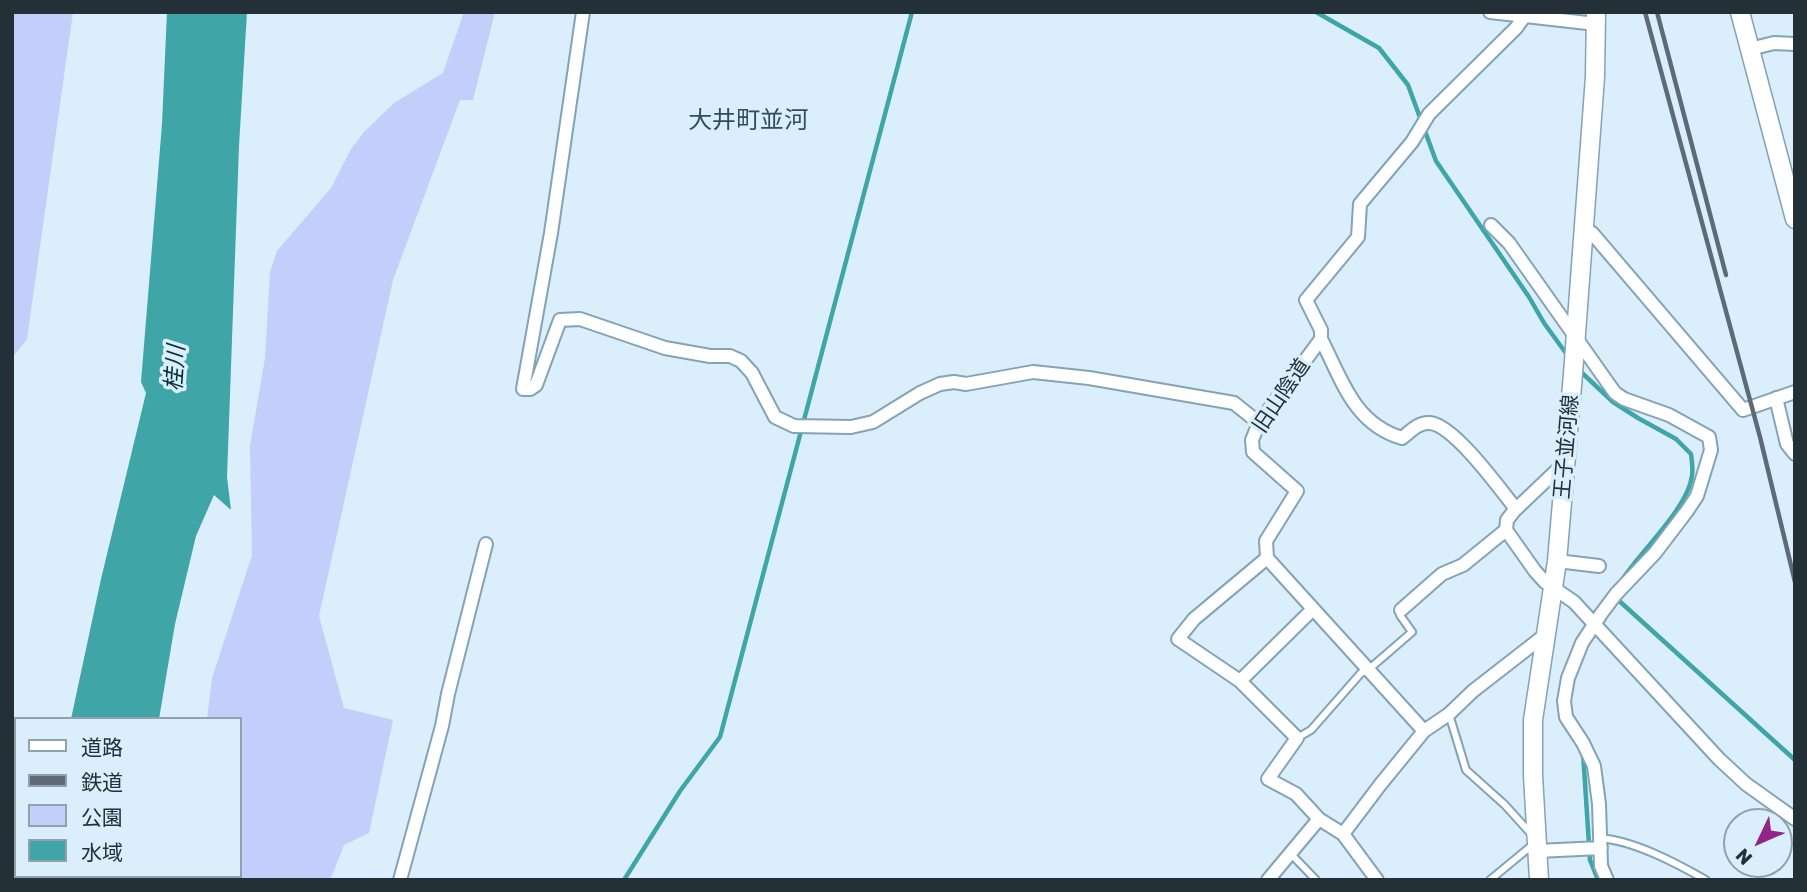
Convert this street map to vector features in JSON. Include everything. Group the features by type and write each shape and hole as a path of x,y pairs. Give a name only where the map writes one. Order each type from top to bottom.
{"main road":[{"path":"1740,12 1795,219"},
{"name":"王子並河線","path":"1538,880 1533,775 1534,720 1558,561 1595,77 1596,18"}],"street":[{"path":"583,12 551,233 523,389 536,385 560,320 580,319 665,348 710,356 730,356 741,361 752,373 775,417 794,426 851,427 873,422 940,384 966,384 1033,372 1089,378 1234,403 1259,423"},
{"path":"1490,12 1524,17 1596,18"},
{"name":"旧山陰道","path":"1267,558 1266,541 1297,491 1253,452 1252,440 1259,423 1321,339 1321,330 1306,300 1358,237 1360,204 1412,142 1429,114 1524,17"},
{"path":"1750,50 1774,43 1795,44"},
{"path":"1492,225 1509,243 1615,393 1624,399 1669,415 1709,437 1711,450 1697,496 1654,553 1616,594 1594,624 1582,643 1568,678 1564,701 1566,717 1594,766 1599,804 1601,866 1607,880"},
{"path":"1584,228 1592,233 1743,410 1795,392"},
{"path":"1321,339 1353,403 1366,419 1387,434 1402,439 1419,425 1432,423 1446,430 1461,443 1516,509"},
{"path":"1776,398 1787,444 1795,454"},
{"path":"1566,467 1556,471 1516,509 1507,520 1506,530 1545,582 1574,602 1719,759 1746,784 1795,819"},
{"path":"1401,610 1442,574 1463,565 1506,530"},
{"path":"400,880 442,726 486,544"},
{"path":"1377,880 1343,834 1319,819 1296,794 1268,779 1297,738 1240,681 1178,639 1194,619 1267,558 1424,732"},
{"path":"1558,561 1599,566"},
{"path":"1240,681 1313,610"},
{"path":"1343,834 1424,732 1545,635"},
{"path":"1268,880 1319,819"},
{"path":"1537,845 1600,843"}],"lane":[{"path":"1297,738 1311,730 1361,673 1412,632 1400,615 1401,610"},
{"path":"1449,714 1466,770 1505,805 1537,845 1490,880"},
{"path":"1600,843 1613,839 1673,861 1706,880"},
{"path":"1290,853 1316,880"}],"green space":[{"path":"12,12 73,12 27,339 12,358"},
{"path":"464,12 495,12 473,100 460,100 393,280 319,616 344,708 393,720 369,833 344,845 330,880 189,880 242,878 242,717 207,717 212,678 252,555 250,446 265,358 270,272 277,251 331,188 351,149 364,132 394,103 443,73"}],"water":[{"name":"桂川","path":"167,12 247,12 239,146 227,477 231,510 214,495 196,536 175,624 159,717 71,717 101,579 146,393 141,382 162,124"}],"waterway":[{"path":"624,880 680,791 720,737 912,12"},
{"path":"1316,12 1379,48 1408,85 1436,161 1568,356"},
{"path":"1580,371 1613,402 1676,439 1691,454 1692,476 1682,502 1622,580"},
{"path":"1616,598 1795,760"},
{"path":"1583,752 1590,860 1598,880"}],"railway":[{"path":"1645,12 1760,437 1795,582"},
{"path":"1657,12 1726,275"}],"district":[{"name":"大井町並河","path":"748,121"}]}
